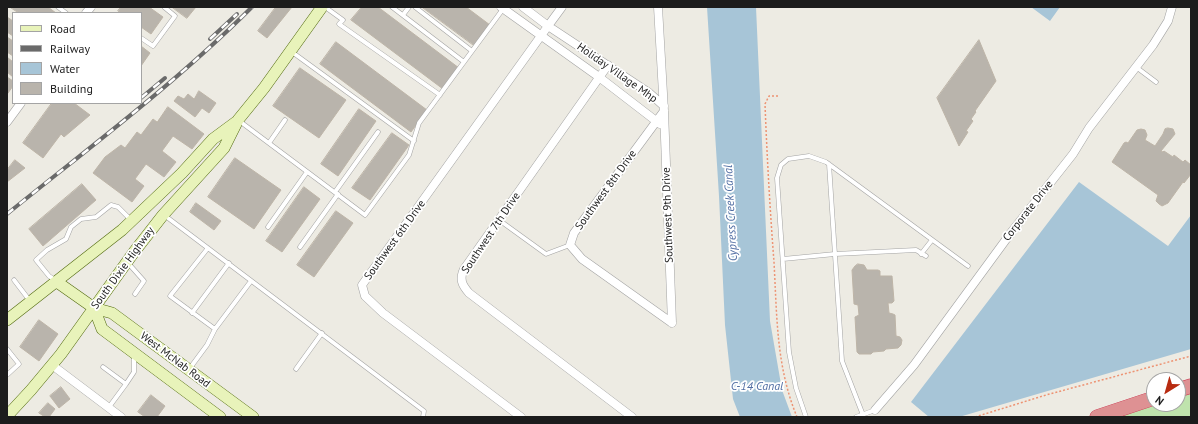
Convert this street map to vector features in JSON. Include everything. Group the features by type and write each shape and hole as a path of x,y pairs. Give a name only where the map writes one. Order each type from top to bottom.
{"highway":[{"path":"1097,417 1146,401"}],"main road":[{"name":"South Dixie Highway","path":"8,412 52,365 163,214 224,148 238,120 322,7"},
{"name":"South Dixie Highway","path":"7,318 57,282 132,221 182,173 213,140 238,120"},
{"name":"West McNab Road","path":"57,282 94,308 112,313 253,417"},
{"name":"West McNab Road","path":"94,308 102,329 220,417"}],"street":[{"name":"Holiday Village Mhp","path":"503,7 599,77 664,127"},
{"name":"Holiday Village Mhp","path":"523,7 548,26 648,92 664,108"},
{"path":"548,26 562,7"},
{"name":"Holiday Village Mhp","path":"658,7 664,108"},
{"name":"Corporate Drive","path":"876,410 926,348 1013,230 1073,154 1089,128 1153,45 1168,21 1172,7"},
{"name":"Southwest 6th Drive","path":"521,417 383,313 365,296 362,286 548,26"},
{"name":"Southwest 7th Drive","path":"608,65 461,274 462,285 469,293 632,417"},
{"path":"7,122 20,104"},
{"name":"Southwest 8th Drive","path":"570,244 574,233 657,121 664,108"},
{"name":"Southwest 9th Drive","path":"570,244 582,259 672,323 664,108"},
{"path":"52,365 121,417"}],"lane":[{"path":"142,39 153,46 175,16 164,7"},
{"path":"325,7 342,20 339,24 440,95"},
{"path":"392,7 464,62"},
{"path":"403,15 408,7"},
{"path":"415,7 472,51"},
{"path":"238,120 365,215 408,155 419,123 503,7"},
{"path":"290,51 414,140"},
{"path":"1136,67 1156,82"},
{"path":"269,143 286,120"},
{"path":"300,247 378,132"},
{"path":"806,417 796,388 789,352 777,178 781,165 788,159 809,156 829,164 968,266"},
{"path":"829,164 842,361 863,415"},
{"path":"268,227 307,172"},
{"path":"57,282 36,260 47,250 66,239 71,227 81,219 96,217 111,205 118,207 132,221"},
{"path":"163,214 424,411 423,417"},
{"path":"499,220 546,254 570,244"},
{"path":"921,254 932,240"},
{"path":"208,248 170,296 215,329"},
{"path":"783,259 836,254 916,250 926,256"},
{"path":"127,262 144,281 135,294"},
{"path":"192,313 228,263"},
{"path":"14,280 30,302"},
{"path":"188,370 207,345 215,329 251,281"},
{"path":"296,368 322,333"},
{"path":"7,349 19,364 7,375"},
{"path":"109,408 134,372 134,353"},
{"path":"103,367 126,384"},
{"path":"856,417 876,410"}],"path":[{"path":"778,96 769,96 765,104 777,317 780,360 789,396 798,417"},
{"path":"975,417 1046,395 1191,356"}],"green space":[{"path":"1191,393 1191,417 1118,417 1146,408 1146,412 1186,412 1186,395"}],"water":[{"name":"C-14 Canal","path":"707,7 756,7 770,321 782,390 792,417 740,417 733,399 725,325 719,196"},
{"path":"1031,7 1060,7 1050,21"},
{"path":"1079,182 1168,246 1191,215 1191,349 959,417 929,417 911,402"}],"building":[{"path":"10,7 48,7 55,12 18,12"},
{"path":"121,7 149,7 163,17 151,34 142,28 142,12 118,11"},
{"path":"172,7 196,7 187,18"},
{"path":"276,7 292,7 267,38 258,31"},
{"path":"362,7 378,7 459,68 443,89 351,20"},
{"path":"422,7 466,7 490,25 475,46"},
{"path":"7,17 12,20 12,35 7,32"},
{"path":"7,37 12,40 12,55 7,52"},
{"path":"979,40 996,81 975,111 976,112 971,119 973,121 966,131 968,132 959,146 937,98"},
{"path":"336,42 427,110 411,132 320,64"},
{"path":"142,47 150,53 142,65"},
{"path":"7,57 12,61 12,76 7,72"},
{"path":"300,68 346,100 319,138 273,106"},
{"path":"7,77 12,80 12,87 8,93"},
{"path":"199,91 216,103 209,113 202,108 195,117 174,101 178,96 184,99 188,94 194,99"},
{"path":"51,104 75,104 90,115 64,137 61,134 43,158 23,143"},
{"path":"168,107 204,134 192,149 173,136 162,151 176,162 164,177 146,164 135,179 144,186 132,202 93,173 105,157 121,145 125,148 137,132 141,135 153,119 157,122"},
{"path":"359,109 376,121 338,176 321,164"},
{"path":"1165,129 1173,129 1175,134 1161,151 1164,151 1173,157 1174,155 1183,162 1185,160 1191,165 1191,174 1184,183 1183,182 1168,203 1162,206 1156,201 1158,195 1112,162 1124,143 1128,143 1137,130 1145,130 1147,135 1145,140 1155,146"},
{"path":"392,133 409,145 370,200 352,188"},
{"path":"235,158 281,190 254,229 208,197"},
{"path":"15,160 25,168 7,182 7,170"},
{"path":"82,184 96,200 43,246 29,229"},
{"path":"304,187 320,199 282,252 266,241"},
{"path":"196,203 221,221 214,230 190,212"},
{"path":"336,211 353,223 314,277 297,265"},
{"path":"858,264 864,265 867,270 880,271 880,276 892,276 894,301 892,303 888,303 889,313 895,315 896,336 900,337 902,340 901,345 898,348 886,349 884,351 873,352 871,354 859,354 857,352 855,317 859,315 858,305 854,304 852,270"},
{"path":"39,320 58,334 39,361 20,347"},
{"path":"61,387 70,399 59,408 50,396"},
{"path":"151,395 165,406 157,417 145,417 138,412"},
{"path":"48,403 55,409 49,417 45,417 39,413"}],"railway":[{"path":"7,214 163,88 252,7"},
{"path":"210,39 237,14"},
{"path":"142,97 165,78"}],"water label":[{"name":"Cypress Creek Canal","path":"731,213"}]}
